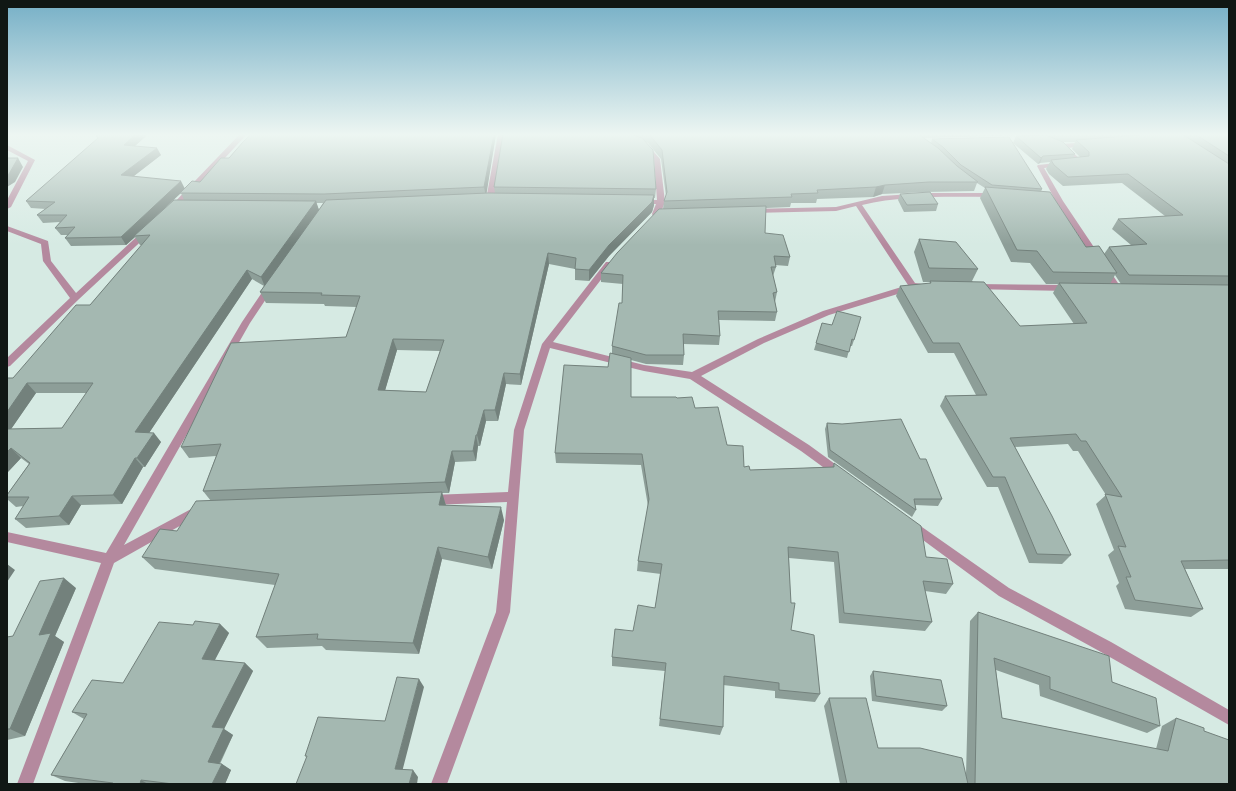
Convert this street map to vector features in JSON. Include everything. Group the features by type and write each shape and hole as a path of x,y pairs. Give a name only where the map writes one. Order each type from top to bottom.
{"street":[{"path":"7,207 26,171"},
{"path":"165,216 180,206 211,171"},
{"path":"490,200 495,171"},
{"path":"658,171 661,202 653,217 671,214"},
{"path":"1043,171 1059,200 1122,289 1103,289"},
{"path":"974,186 987,195"},
{"path":"742,211 836,209 882,198 926,195 1001,196"},
{"path":"1037,199 1059,200"},
{"path":"638,202 661,202"},
{"path":"857,203 913,286"},
{"path":"7,364 154,226"},
{"path":"7,228 45,243 47,261 76,298"},
{"path":"439,784 503,612 519,430 547,344 613,259"},
{"path":"25,784 109,559 246,322 278,277"},
{"path":"693,376 761,341 826,313 913,286 928,287"},
{"path":"968,287 1079,289"},
{"path":"547,344 644,368 693,376 806,448 850,481"},
{"path":"418,500 513,497"},
{"path":"7,537 109,559 204,508 212,507"},
{"path":"902,518 1004,592 1106,646 1229,718"}],"building":[{"path":"60,171 126,171 121,175 181,181 121,237 65,238 75,227 55,228 67,215 37,215 55,202 26,201"},
{"path":"210,171 487,171 484,187 324,194 180,193 192,181 200,182"},
{"path":"497,171 655,171 656,189 494,187"},
{"path":"664,171 963,171 978,182 929,182 876,187 817,190 818,193 791,194 792,197 664,201 667,192"},
{"path":"970,171 1031,171 1042,189 992,185"},
{"path":"1061,171 1229,171 1229,276 1129,275 1109,247 1147,244 1118,219 1183,215 1128,174 1068,177"},
{"path":"985,187 1050,192 1086,247 1099,246 1117,273 1053,272 1037,251 1017,250"},
{"path":"930,192 938,204 907,205 900,194"},
{"path":"488,193 654,195 652,202 609,245 589,270 575,269 576,258 548,253 520,374 504,373 495,410 484,410 476,435 473,451 452,451 445,482 203,491 221,444 181,447 231,343 346,337 360,296 321,295 322,293 260,292 326,200","holes":["393,339 444,340 426,392 378,390"]},
{"path":"174,200 316,201 261,277 247,270 135,432 154,433 137,458 135,458 113,495 72,496 59,516 15,519 29,497 7,497 7,495 30,463 11,448 7,452 7,429 62,428 93,383 27,383 7,412 7,378 13,378 76,305 90,305 150,235 134,236"},
{"path":"766,206 765,233 783,235 790,257 774,256 776,267 771,267 777,292 773,293 777,312 718,311 720,336 683,334 684,355 646,355 612,346 619,303 622,303 623,275 601,273 617,253 659,209"},
{"path":"919,239 956,242 978,269 929,268"},
{"path":"930,281 984,282 1020,326 1087,323 1059,283 1229,285 1229,560 1181,561 1203,609 1135,600 1126,577 1131,577 1118,546 1126,547 1105,494 1122,497 1086,441 1081,441 1076,434 1010,438 1071,555 1037,554 1005,477 993,477 945,396 987,395 959,343 933,343 900,286 931,283"},
{"path":"837,311 861,317 854,340 852,339 849,352 816,343 822,323 832,325"},
{"path":"610,353 631,358 631,397 692,397 695,408 718,407 727,445 743,446 744,467 749,466 750,470 834,467 834,463 921,526 926,557 947,559 953,584 923,581 932,622 844,613 838,552 788,547 791,603 795,603 791,630 814,635 820,694 779,690 779,683 724,676 723,727 660,719 666,663 612,657 615,629 633,631 638,605 655,608 662,564 638,561 649,499 642,454 555,453 564,365 608,367"},
{"path":"901,419 920,459 926,459 942,499 914,499 916,510 830,450 827,423 842,424"},
{"path":"442,492 439,505 501,507 488,557 438,547 413,643 317,639 318,634 256,637 279,574 142,557 160,529 177,531 196,501"},
{"path":"64,578 39,635 51,633 10,729 7,729 7,637 13,636 40,581"},
{"path":"978,612 1109,656 1112,682 1156,698 1160,726 1050,689 1050,677 994,658 1002,718 1168,751 1176,718 1204,728 1204,731 1229,740 1229,784 975,784"},
{"path":"195,621 220,624 202,659 245,663 212,727 224,728 208,762 222,764 212,784 173,784 141,780 140,784 113,784 51,775 87,714 72,712 92,680 123,683 159,622 193,625"},
{"path":"873,671 941,680 947,706 876,696"},
{"path":"397,677 419,679 395,769 413,770 409,784 296,784 307,756 305,756 318,717 385,721"},
{"path":"829,698 866,698 878,748 920,748 962,758 968,784 847,784"}]}
